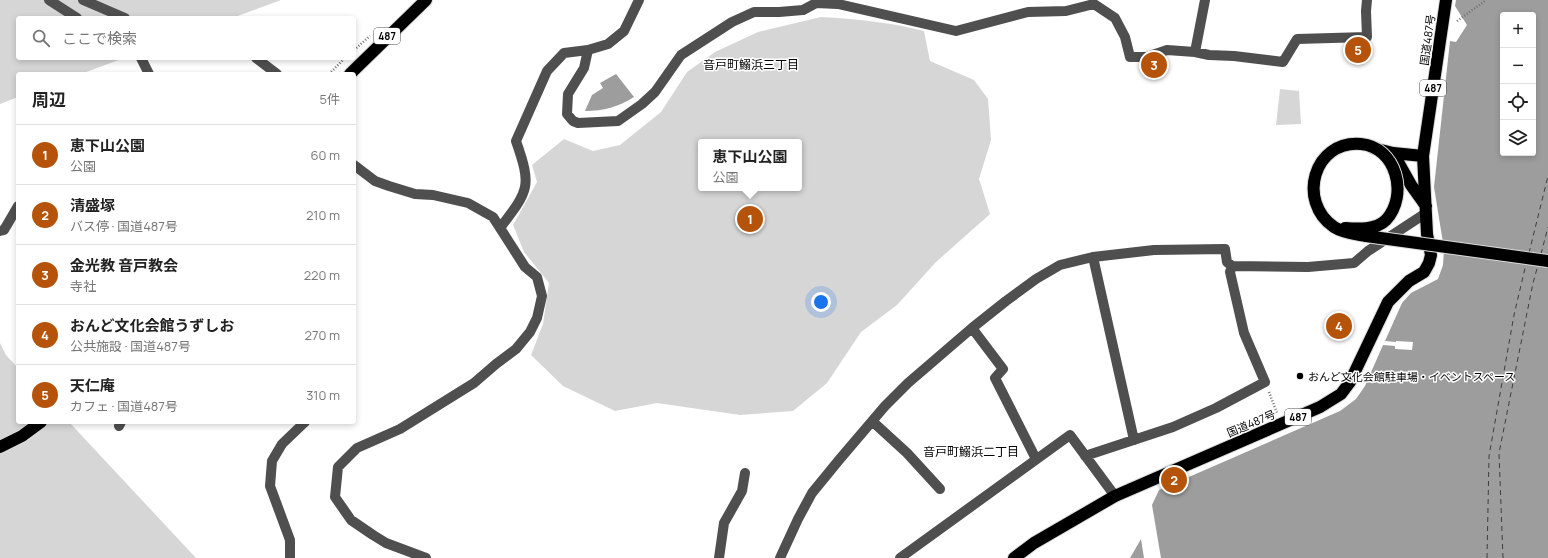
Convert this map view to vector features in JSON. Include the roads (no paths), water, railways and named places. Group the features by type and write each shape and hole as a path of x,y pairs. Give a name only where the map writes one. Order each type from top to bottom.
{"highway":[{"name":"487","path":"352,72 426,0"},
{"name":"国道487号","path":"1014,558 1034,543 1115,496 1320,407 1341,394 1359,366 1388,302 1409,281 1424,272 1429,263 1431,255 1426,210 1423,156 1446,0"},
{"path":"1423,156 1393,153 1380,149 1363,147 1346,148 1334,154 1324,162 1320,169 1316,183 1321,207 1328,217 1336,224 1345,228 1356,229 1371,227 1385,220 1391,212 1396,200 1397,178 1394,166 1386,155 1374,148 1362,144 1345,145 1333,150 1323,159 1317,169 1314,182 1314,196 1318,208 1325,218 1334,226 1346,232 1548,261"},
{"path":"1393,153 1426,210"},
{"path":"0,447 22,436 38,424"}],"street":[{"path":"49,0 74,16"},
{"path":"83,0 120,16"},
{"path":"500,228 521,200 526,185 525,166 516,141 547,71 564,52 588,50 608,44 624,31 639,0"},
{"path":"1195,52 1205,0"},
{"path":"588,50 584,68 568,94 567,114 573,121 578,123 618,121 642,104 655,92 681,55 732,22 754,12 804,10 816,4 838,4 956,30 1028,12 1066,11 1094,4 1115,18 1125,37 1130,57 1147,57 1167,50 1195,52 1209,55 1242,56 1283,62 1297,39 1367,37 1367,0"},
{"path":"142,60 148,72"},
{"path":"259,60 274,72"},
{"path":"356,167 375,181 415,194 433,195 468,203 493,217 524,267 537,277 542,296 537,318 530,332 516,350 496,364 474,383 400,429 357,448 338,467 335,497 352,520 386,543 426,558"},
{"path":"0,232 4,230 16,209"},
{"path":"780,558 812,493 872,421 908,383 1006,301 1036,279 1060,265 1093,257 1154,250 1225,249 1227,262 1232,266 1308,267 1354,263 1368,251 1426,210"},
{"path":"1093,257 1134,440"},
{"path":"1085,456 1173,427 1216,408 1265,382 1244,333 1230,272 1232,266"},
{"path":"972,328 1002,369 995,378 1036,459"},
{"path":"872,421 940,488"},
{"path":"290,558 290,540 270,486 272,461 282,444 303,424"},
{"path":"900,558 1070,435 1115,496"},
{"path":"719,558 724,523 742,491 745,473"}],"place":[{"name":"天仁庵","path":"1358,50"},
{"name":"金光教 音戸教会","path":"1154,65"},
{"name":"恵下山公園","path":"750,219"},
{"name":"おんど文化会館うずしお","path":"1339,326"},
{"name":"おんど文化会館駐車場・イベントスペース","path":"1300,376"},
{"name":"清盛塚","path":"1174,480"}],"district":[{"name":"音戸町鰯浜三丁目","path":"751,64"},
{"name":"音戸町鰯浜二丁目","path":"971,451"}]}
